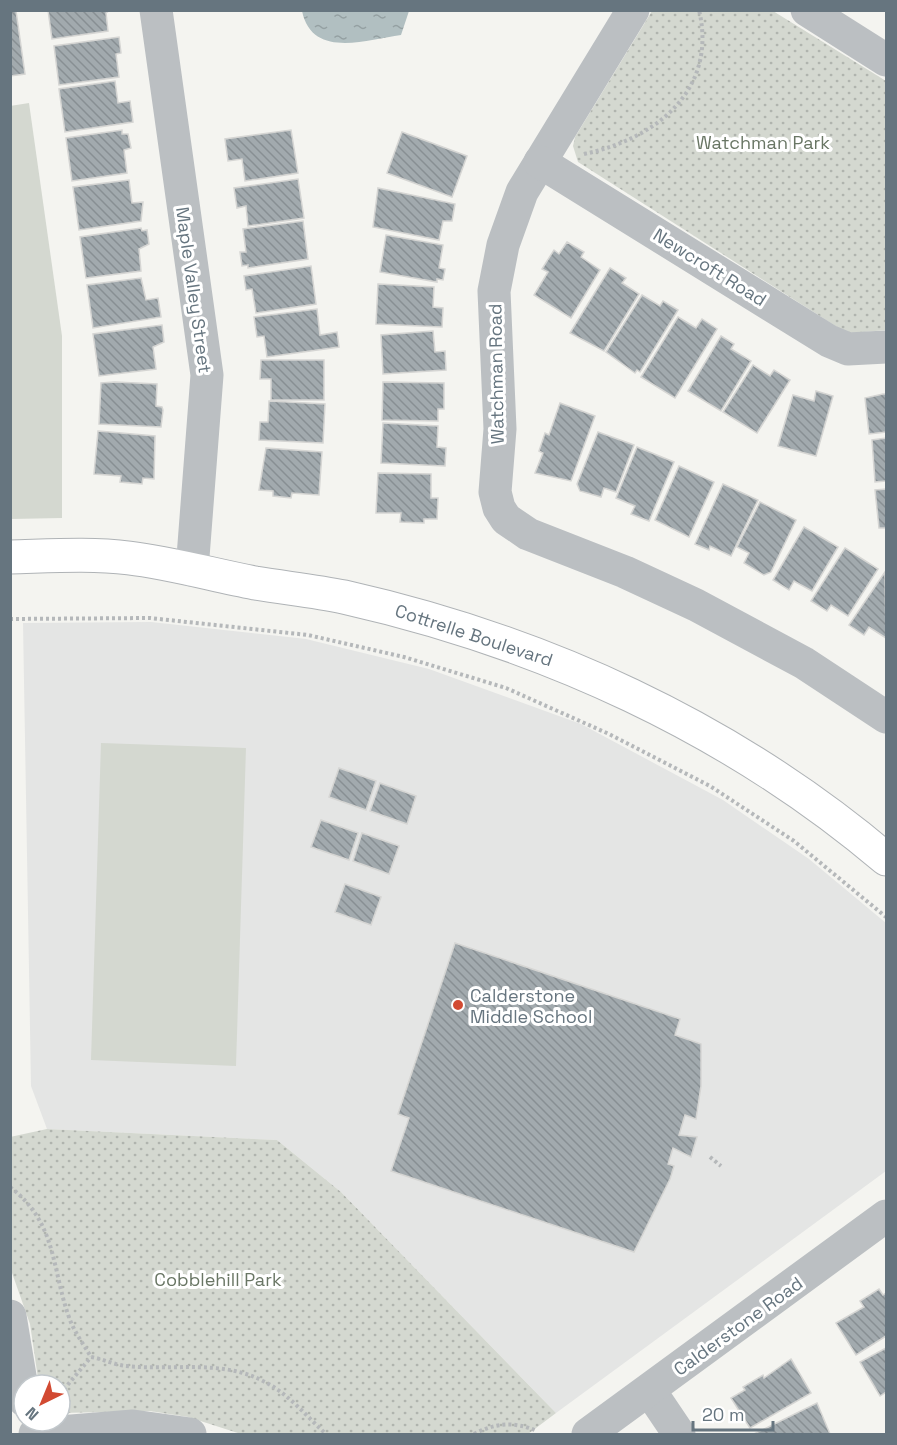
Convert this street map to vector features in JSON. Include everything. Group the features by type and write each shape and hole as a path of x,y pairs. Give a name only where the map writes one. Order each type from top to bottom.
{"main road":[{"name":"Cottrelle Boulevard","path":"10,557 129,558 375,605 488,637 559,662 619,688 732,749 805,796 886,859"}],"street":[{"name":"Maple Valley Street","path":"156,10 207,375 192,570"},
{"name":"Watchman Road","path":"633,10 540,162 512,216 503,245 494,291 500,429 495,492 506,519 528,534 625,572 706,610 804,663 886,717"},
{"path":"807,10 886,60"},
{"name":"Newcroft Road","path":"540,162 829,341 848,349 886,347"},
{"name":"Calderstone Road","path":"588,1434 650,1391 886,1216"},
{"path":"10,1316 20,1373"},
{"path":"650,1391 679,1434"},
{"path":"35,1434 133,1426 190,1434"}],"path":[{"path":"577,156 595,152 646,132 668,116 685,96 696,75 704,46 699,10"},
{"path":"10,619 142,617 308,635 404,657 506,688 609,734 710,786 794,841 886,917"},
{"path":"710,1156 721,1166"},
{"path":"10,1187 31,1204 42,1220 50,1240 71,1323 91,1357 124,1366 219,1368 243,1372 264,1381 285,1396 326,1434"},
{"path":"72,1380 91,1357"},
{"path":"474,1434 492,1426 507,1423 537,1431"}],"shaded area":[{"name":"Calderstone Middle School","path":"151,622 306,639 429,669 581,724 723,800 809,859 886,923 886,1171 556,1413 341,1192 277,1140 47,1129 31,1086 23,623"}],"green space":[{"name":"Watchman Park","path":"652,11 773,11 886,81 886,330 845,332 578,162 573,146 575,137"},
{"path":"29,103 62,336 62,518 11,519 10,106"},
{"path":"101,743 246,748 236,1066 91,1060"},
{"name":"Cobblehill Park","path":"47,1129 277,1140 341,1192 556,1413 528,1434 241,1434 188,1417 150,1411 72,1413 72,1373 37,1373 30,1324 11,1270 10,1137"}],"water":[{"path":"302,10 409,11 401,35 342,43 328,41 317,36 308,26"}],"building":[{"path":"48,10 110,10 106,13 108,31 52,39"},
{"path":"10,11 16,11 25,74 10,76"},
{"path":"119,37 121,53 116,54 119,77 59,85 54,46"},
{"path":"115,81 118,103 130,101 133,122 65,132 59,89"},
{"path":"122,130 122,134 128,134 131,148 124,150 127,173 72,181 66,138"},
{"path":"291,130 298,173 245,181 242,159 228,161 225,139"},
{"path":"402,132 467,156 452,197 387,173"},
{"path":"298,179 304,218 248,226 246,206 237,208 234,188"},
{"path":"129,180 132,203 143,202 141,221 79,230 73,187"},
{"path":"378,188 455,204 452,221 443,221 439,240 373,227"},
{"path":"303,221 308,259 248,268 248,265 242,266 240,252 246,252 243,229"},
{"path":"141,228 142,231 147,230 149,244 139,249 141,271 86,278 80,237"},
{"path":"386,235 443,245 439,268 445,269 443,280 437,279 437,282 380,272"},
{"path":"567,242 584,252 581,257 600,270 571,318 534,295 548,272 542,269 554,250 559,254"},
{"path":"311,266 316,304 256,313 252,289 246,290 244,276"},
{"path":"610,268 626,278 622,283 639,294 604,351 570,333"},
{"path":"141,278 146,300 158,298 161,317 93,328 87,285"},
{"path":"378,284 434,287 433,307 443,308 442,327 376,324"},
{"path":"642,295 660,306 663,301 678,310 640,372 637,370 635,373 606,352"},
{"path":"317,309 320,335 337,332 339,347 267,357 264,336 257,337 254,317"},
{"path":"678,317 696,328 702,319 717,329 675,398 641,377"},
{"path":"162,325 164,342 153,347 156,369 99,376 93,334"},
{"path":"433,331 435,352 445,351 446,370 383,374 381,335"},
{"path":"721,336 734,344 731,349 751,361 721,411 688,391"},
{"path":"261,360 324,360 324,400 271,400 271,379 260,379"},
{"path":"753,365 770,376 774,370 790,380 757,433 723,412"},
{"path":"383,382 444,383 444,409 438,409 438,421 382,420"},
{"path":"101,383 157,384 156,406 162,407 163,410 161,427 99,424"},
{"path":"816,391 833,396 816,456 778,446 793,395 814,401"},
{"path":"886,394 886,432 869,434 865,398"},
{"path":"269,401 325,404 323,443 259,440 260,422 268,422"},
{"path":"560,403 595,416 571,481 535,473 543,453 539,451 545,433 549,435"},
{"path":"383,423 438,426 437,447 446,448 445,466 381,463"},
{"path":"98,431 155,436 154,479 143,478 142,484 120,482 121,476 94,474"},
{"path":"598,432 634,445 616,492 604,488 601,497 580,491 577,484"},
{"path":"886,438 886,481 875,482 872,440"},
{"path":"637,447 674,462 649,521 631,514 635,506 616,498"},
{"path":"266,448 322,452 319,495 292,493 291,498 273,496 273,491 259,490"},
{"path":"679,466 714,482 689,537 655,520"},
{"path":"378,473 431,474 431,498 438,498 437,519 424,519 424,523 400,522 401,513 376,513"},
{"path":"723,484 758,500 731,556 710,546 709,550 695,544"},
{"path":"886,489 886,528 879,528 875,490"},
{"path":"760,502 796,520 771,572 764,575 744,563 749,553 737,547"},
{"path":"804,527 838,547 812,591 794,581 789,590 773,580"},
{"path":"845,548 878,569 848,616 831,605 827,611 811,601"},
{"path":"885,572 886,638 869,627 864,635 849,625"},
{"path":"339,768 376,781 366,810 329,797"},
{"path":"380,783 416,796 407,824 370,811"},
{"path":"321,820 358,833 349,860 311,847"},
{"path":"362,833 399,846 389,874 353,861"},
{"path":"345,884 381,897 371,925 335,912"},
{"path":"455,943 680,1019 675,1035 701,1044 701,1086 696,1119 685,1115 679,1135 697,1137 691,1157 673,1148 668,1164 674,1166 670,1179 634,1252 391,1171 409,1118 398,1114"},
{"path":"879,1289 883,1295 886,1293 886,1336 856,1355 836,1323 864,1307 860,1301"},
{"path":"886,1348 886,1392 880,1396 860,1362"},
{"path":"791,1359 811,1393 750,1428 731,1398 745,1390 743,1387 763,1375 764,1378"},
{"path":"817,1403 830,1434 754,1434"}],"place":[{"name":"Calderstone Middle School","path":"458,1005"}]}
